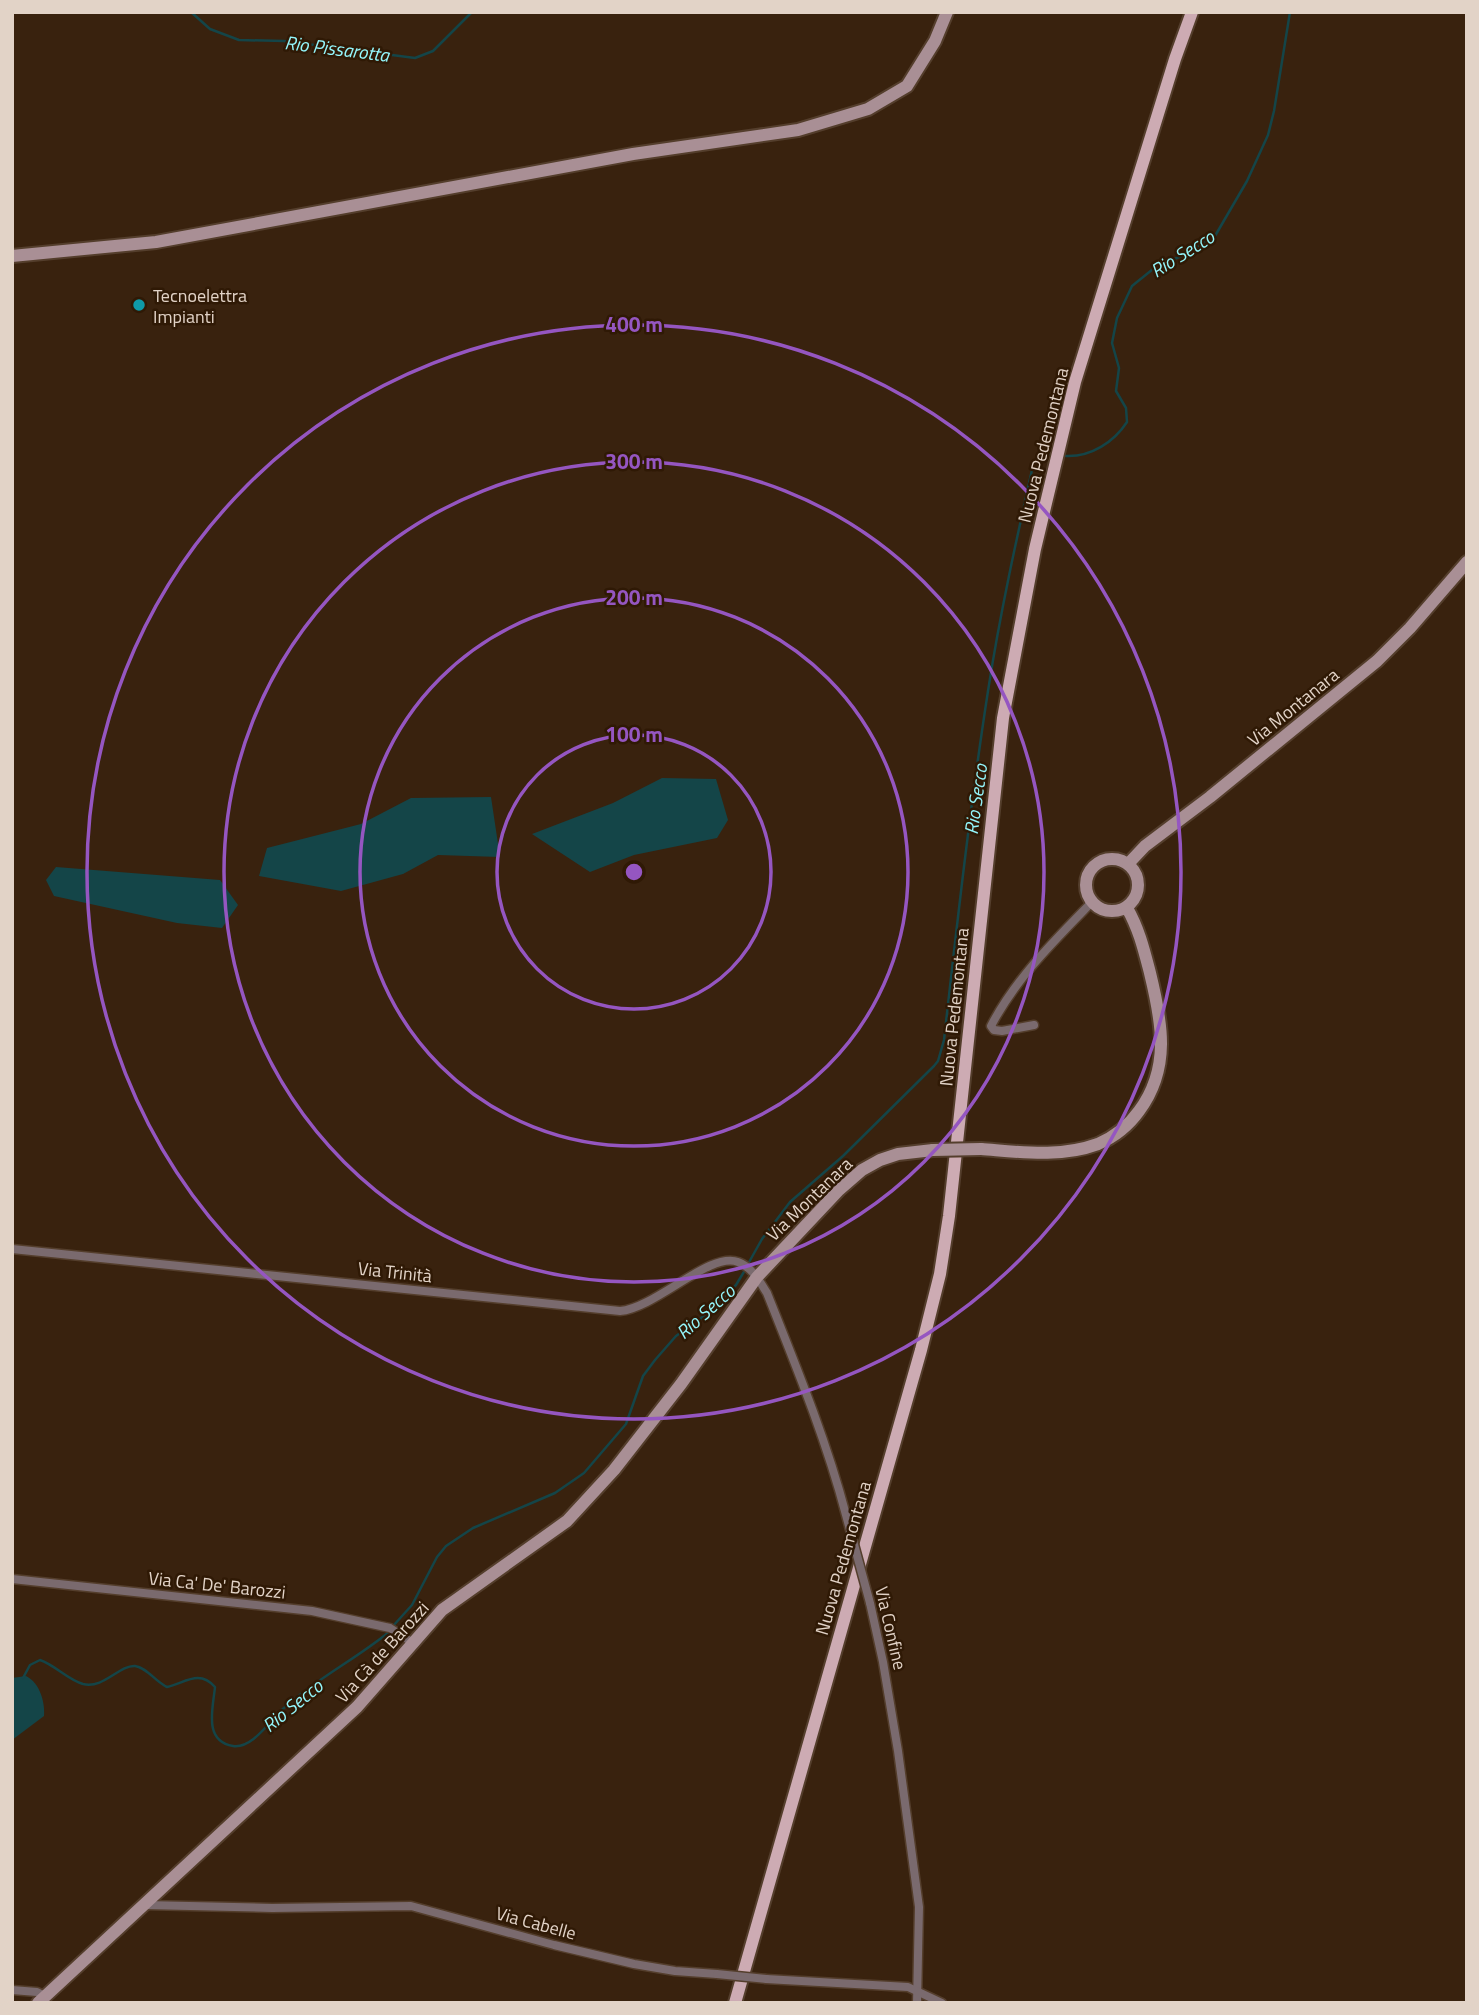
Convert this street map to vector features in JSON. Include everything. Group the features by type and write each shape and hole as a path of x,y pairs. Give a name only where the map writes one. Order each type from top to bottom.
{"main road":[{"name":"Nuova Pedemontana","path":"735,2003 921,1350 940,1274 1003,718 1035,549 1075,382 1192,12"}],"street":[{"path":"12,257 156,242 633,154 798,130 868,109 907,86 935,41 947,12"},
{"name":"Via Montanara","path":"1128,864 1145,846 1210,797 1377,661 1410,628 1467,562"},
{"path":"1104,860 1121,860 1128,864 1134,870 1139,886 1137,895 1127,908 1108,912 1092,902 1086,886 1090,870 1104,860"},
{"path":"1034,1024 1002,1031 994,1030 991,1026 1015,987 1040,955 1092,902"},
{"name":"Via Montanara","path":"756,1276 862,1170 880,1160 898,1154 933,1150 1063,1152 1100,1143 1122,1130 1148,1098 1160,1069 1162,1027 1142,942 1127,908"},
{"name":"Via Trinità","path":"12,1249 620,1311 644,1306 710,1265 724,1261 741,1264 756,1276"},
{"name":"Via Confine","path":"756,1276 767,1293 833,1467 870,1603 894,1725 919,1907 917,2003"},
{"name":"Via Cà de Barozzi","path":"42,2000 357,1707 442,1610 567,1521 614,1470 681,1384 756,1276"},
{"name":"Via Ca' De' Barozzi","path":"12,1578 312,1611 393,1630 413,1643"},
{"name":"Via Cabelle","path":"145,1905 272,1908 411,1906 634,1964 675,1971 766,1979 903,1986 942,2003"},
{"path":"12,1990 37,1992 42,2000"}],"water":[{"path":"662,778 716,779 728,820 717,838 634,855 590,872 532,834 613,803"},
{"path":"491,797 500,857 438,855 403,874 341,891 259,876 267,848 361,824 411,798"},
{"path":"56,867 220,880 238,905 222,928 177,923 54,896 46,880"},
{"path":"26,1676 35,1683 41,1693 44,1716 12,1740 12,1678"}],"waterway":[{"name":"Rio Pissarotta","path":"191,12 210,29 239,40 284,41 415,58 433,51 472,12"},
{"name":"Rio Secco","path":"1066,456 1084,454 1101,447 1116,436 1127,422 1126,408 1116,391 1119,368 1112,343 1117,318 1132,286 1158,265 1182,256 1215,236 1247,181 1268,135 1290,12"},
{"name":"Rio Secco","path":"748,1264 762,1239 790,1202 843,1156 938,1061 944,1040 975,778 998,633 1034,461 1049,455"},
{"name":"Rio Secco","path":"393,1626 412,1605 437,1557 446,1546 473,1528 555,1493 584,1473 626,1424 643,1376 655,1360 676,1336 708,1313 736,1285 745,1270"},
{"name":"Rio Secco","path":"23,1678 30,1665 40,1660 72,1679 91,1685 135,1666 167,1687 192,1679 203,1679 215,1687 212,1722 217,1738 224,1743 240,1746 254,1738 296,1698 389,1632"}],"place":[{"name":"Tecnoelettra Impianti","path":"139,305"}]}
